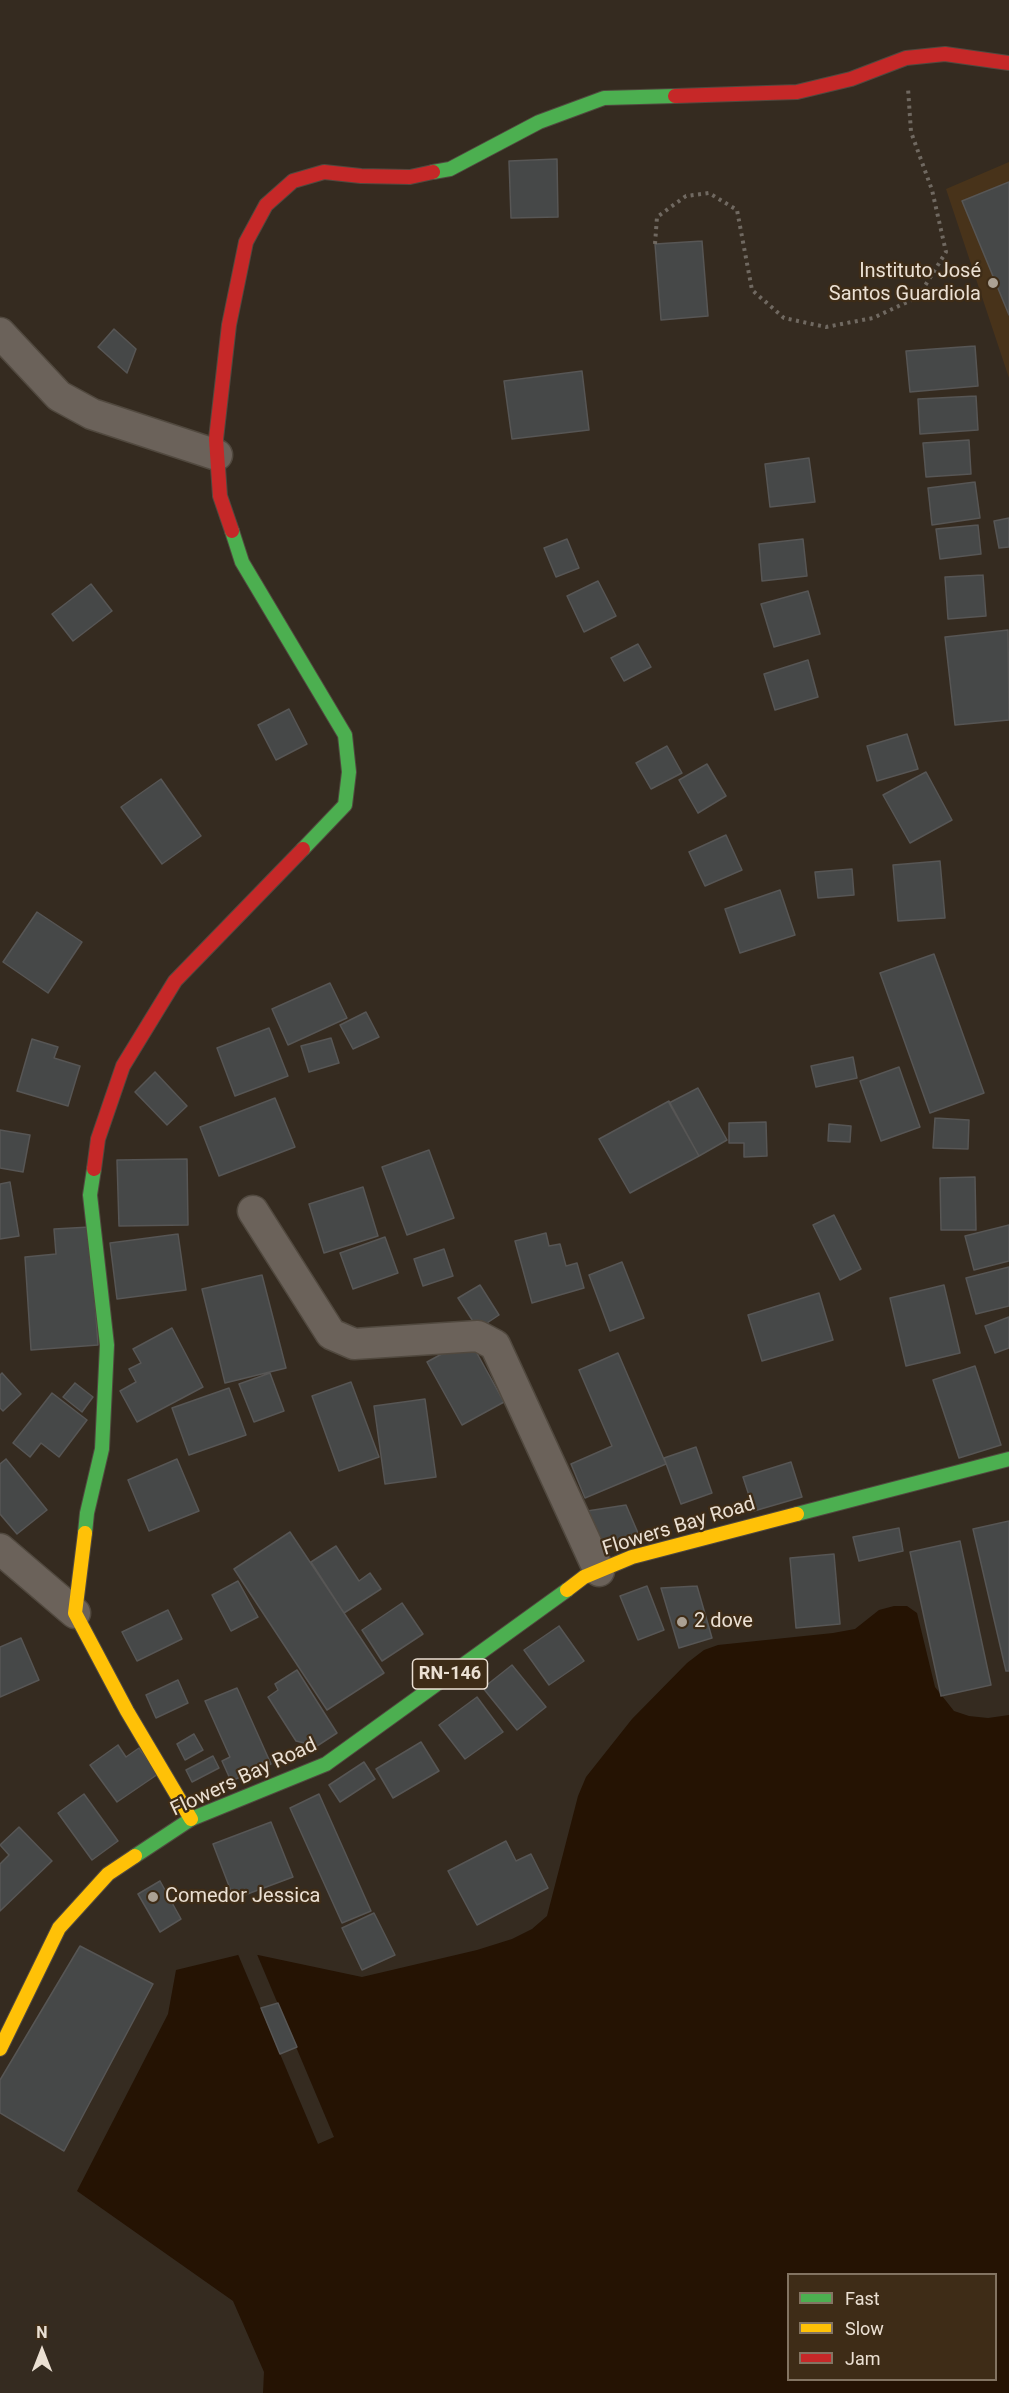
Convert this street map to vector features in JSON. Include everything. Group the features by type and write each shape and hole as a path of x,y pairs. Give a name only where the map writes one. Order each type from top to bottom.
{"street":[{"path":"75,1613 86,1524 103,1438 107,1345 90,1195 98,1139 123,1066 175,981 345,805 349,772 345,735 242,562 220,496 216,439 230,325 246,242 266,205 293,182 324,172 361,176 410,177 450,169 539,122 604,98 797,92 851,79 906,58 945,54 1009,63"},
{"path":"0,333 59,396 92,414 217,455"},
{"path":"253,1211 331,1334 354,1344 478,1336 495,1345 600,1571"},
{"name":"Flowers Bay Road","path":"0,2049 59,1928 108,1874 191,1819 326,1764 584,1577 632,1557 718,1533 1009,1459"},
{"path":"0,1549 75,1613 127,1711 191,1819"}],"path":[{"path":"655,244 657,217 686,196 709,193 737,210 752,290 784,318 826,327 873,318 918,297 946,252 932,190 911,132 906,58"}],"shaded area":[{"name":"Instituto José Santos Guardiola","path":"1009,162 1009,378 946,189"},
{"path":"894,1606 907,1606 917,1613 935,1687 954,1711 969,1716 988,1718 1009,1715 1009,2393 263,2393 264,2372 233,2301 77,2191 168,2014 176,1970 238,1955 258,1955 362,1977 477,1950 512,1939 532,1929 547,1916 578,1796 586,1777 632,1719 687,1663 704,1650 718,1645 855,1629 879,1610"}],"pier":[{"path":"237,1952 256,1952 334,2137 318,2144"}],"building":[{"path":"557,159 558,217 511,218 509,161"},
{"path":"1009,182 1009,315 962,201"},
{"path":"702,241 708,316 661,320 655,244"},
{"path":"114,329 136,349 127,373 98,347"},
{"path":"975,346 978,386 910,392 906,351"},
{"path":"582,371 589,430 512,439 504,381"},
{"path":"976,396 978,430 920,434 918,399"},
{"path":"969,440 971,474 926,477 923,443"},
{"path":"809,458 815,502 770,507 765,464"},
{"path":"975,482 980,518 932,525 928,488"},
{"path":"1009,518 1009,547 999,548 994,521"},
{"path":"978,525 981,554 940,559 936,529"},
{"path":"567,539 579,568 556,577 544,548"},
{"path":"803,539 807,576 762,581 759,544"},
{"path":"983,575 986,616 948,619 945,577"},
{"path":"598,581 616,616 584,632 567,596"},
{"path":"91,584 112,611 73,641 52,614"},
{"path":"808,591 820,634 774,647 761,604"},
{"path":"1008,630 1009,720 955,725 945,637"},
{"path":"638,644 651,667 624,681 611,658"},
{"path":"808,660 818,697 775,710 764,674"},
{"path":"289,709 307,744 276,760 258,725"},
{"path":"907,734 918,769 877,781 867,746"},
{"path":"667,746 682,773 651,789 636,763"},
{"path":"707,764 726,796 698,813 679,780"},
{"path":"926,772 952,820 910,843 883,795"},
{"path":"161,779 201,836 162,864 121,807"},
{"path":"726,835 742,870 705,886 689,852"},
{"path":"940,861 945,918 898,921 893,865"},
{"path":"852,869 854,895 818,898 815,872"},
{"path":"780,890 795,935 740,953 725,909"},
{"path":"37,912 82,942 48,993 3,962"},
{"path":"934,954 984,1093 930,1113 880,973"},
{"path":"330,983 347,1018 288,1045 272,1009"},
{"path":"366,1012 379,1037 353,1049 340,1025"},
{"path":"269,1028 288,1076 235,1096 217,1048"},
{"path":"331,1038 339,1063 309,1072 301,1046"},
{"path":"32,1039 58,1047 54,1058 80,1066 68,1106 17,1091"},
{"path":"853,1057 857,1078 816,1087 811,1066"},
{"path":"899,1067 920,1127 881,1141 860,1081"},
{"path":"155,1072 187,1106 167,1125 135,1092"},
{"path":"698,1088 727,1140 699,1156 669,1103"},
{"path":"275,1098 295,1147 219,1176 200,1127"},
{"path":"669,1101 699,1156 630,1193 599,1139"},
{"path":"935,1118 969,1120 968,1149 933,1148"},
{"path":"766,1122 767,1156 744,1157 744,1143 729,1143 729,1123"},
{"path":"829,1124 851,1126 850,1142 828,1141"},
{"path":"0,1130 30,1135 23,1172 0,1168"},
{"path":"429,1150 454,1218 407,1235 382,1167"},
{"path":"187,1159 188,1225 119,1226 117,1160"},
{"path":"975,1177 976,1230 941,1230 940,1178"},
{"path":"10,1182 19,1236 0,1239 0,1184"},
{"path":"363,1187 378,1236 324,1253 309,1204"},
{"path":"834,1215 861,1269 840,1280 813,1225"},
{"path":"1009,1225 1009,1261 974,1270 965,1236"},
{"path":"90,1227 98,1345 31,1350 25,1257 56,1254 54,1229"},
{"path":"546,1233 549,1246 560,1244 566,1266 577,1263 584,1288 532,1303 515,1241"},
{"path":"178,1234 186,1290 117,1299 110,1243"},
{"path":"385,1237 398,1273 353,1289 340,1253"},
{"path":"444,1249 453,1276 423,1286 414,1259"},
{"path":"622,1262 644,1318 610,1331 589,1275"},
{"path":"1009,1267 1009,1306 976,1314 966,1278"},
{"path":"262,1275 286,1368 225,1383 202,1289"},
{"path":"480,1285 499,1315 478,1329 458,1298"},
{"path":"944,1285 960,1353 906,1366 890,1298"},
{"path":"819,1293 833,1340 762,1361 748,1315"},
{"path":"1009,1317 1009,1348 995,1353 985,1326"},
{"path":"172,1328 203,1387 137,1422 120,1391 136,1382 129,1369 141,1363 133,1349"},
{"path":"469,1339 504,1402 462,1425 427,1362"},
{"path":"618,1353 666,1464 585,1498 571,1464 612,1446 579,1370"},
{"path":"975,1366 1001,1445 959,1458 933,1380"},
{"path":"2,1373 21,1394 3,1411 0,1408 0,1375"},
{"path":"270,1373 284,1411 254,1422 239,1384"},
{"path":"351,1382 379,1457 339,1471 312,1396"},
{"path":"75,1383 93,1397 82,1412 63,1397"},
{"path":"229,1388 246,1435 189,1455 172,1408"},
{"path":"52,1393 87,1420 59,1457 41,1443 30,1457 13,1443"},
{"path":"425,1399 436,1477 385,1484 374,1406"},
{"path":"696,1447 712,1493 681,1504 664,1458"},
{"path":"6,1459 47,1510 17,1534 0,1514 0,1464"},
{"path":"177,1459 199,1511 149,1531 128,1480"},
{"path":"791,1462 802,1497 754,1511 743,1477"},
{"path":"626,1505 638,1533 602,1548 587,1511"},
{"path":"1009,1521 1009,1671 1006,1671 973,1529"},
{"path":"899,1528 903,1551 859,1561 853,1537"},
{"path":"290,1532 384,1673 327,1710 234,1569"},
{"path":"960,1541 991,1685 941,1696 910,1552"},
{"path":"336,1546 359,1581 370,1573 381,1589 344,1613 311,1562"},
{"path":"834,1554 840,1624 796,1628 790,1558"},
{"path":"238,1581 258,1617 231,1631 212,1595"},
{"path":"647,1586 664,1630 638,1640 620,1596"},
{"path":"697,1586 712,1638 679,1648 661,1588"},
{"path":"402,1603 423,1634 382,1661 362,1630"},
{"path":"168,1610 182,1639 137,1661 122,1632"},
{"path":"559,1626 584,1661 549,1685 524,1650"},
{"path":"21,1638 39,1680 0,1697 0,1647"},
{"path":"512,1665 546,1707 517,1730 483,1688"},
{"path":"297,1670 337,1733 317,1746 296,1741 268,1697 278,1690 275,1684"},
{"path":"178,1680 188,1703 156,1718 146,1695"},
{"path":"237,1688 271,1764 231,1781 222,1761 230,1757 205,1701"},
{"path":"477,1697 503,1732 465,1759 439,1725"},
{"path":"194,1734 203,1750 185,1760 177,1744"},
{"path":"421,1742 439,1771 393,1798 376,1769"},
{"path":"118,1745 126,1757 139,1748 158,1774 117,1802 90,1765"},
{"path":"213,1756 219,1768 192,1782 186,1770"},
{"path":"364,1762 375,1779 340,1802 329,1785"},
{"path":"84,1794 118,1841 92,1860 58,1813"},
{"path":"319,1794 371,1911 342,1923 290,1808"},
{"path":"271,1822 293,1877 234,1899 213,1844"},
{"path":"19,1827 52,1861 0,1911 0,1864 9,1855 0,1845"},
{"path":"506,1841 516,1861 531,1854 548,1888 477,1925 448,1871"},
{"path":"160,1881 181,1919 160,1932 138,1894"},
{"path":"374,1913 395,1955 362,1970 342,1928"},
{"path":"80,1946 153,1984 64,2151 0,2113 0,2080"},
{"path":"278,2003 297,2047 280,2054 261,2008"}],"traffic: fast":[{"path":"433,172 450,169 539,122 604,98 675,96"},
{"path":"232,531 242,562 345,735 349,772 345,805 303,849"},
{"path":"85,1533 87,1513 102,1449 107,1345 90,1195 94,1169"},
{"path":"797,1514 1009,1459"},
{"path":"135,1856 191,1819 326,1764 567,1590"}],"traffic: slow":[{"path":"567,1590 584,1577 632,1557 797,1514"},
{"path":"85,1533 75,1613 127,1711 191,1819"},
{"path":"0,2049 59,1928 108,1874 135,1856"}],"traffic: jam":[{"path":"675,96 797,92 851,79 906,58 945,54 1009,63"},
{"path":"232,531 220,496 216,439 229,325 246,242 266,205 293,181 324,172 361,176 410,177 433,172"},
{"path":"94,1169 98,1139 123,1066 175,981 303,849"}],"place":[{"name":"Instituto José Santos Guardiola","path":"993,283"},
{"name":"2 dove","path":"682,1622"},
{"name":"Comedor Jessica","path":"153,1897"}]}
